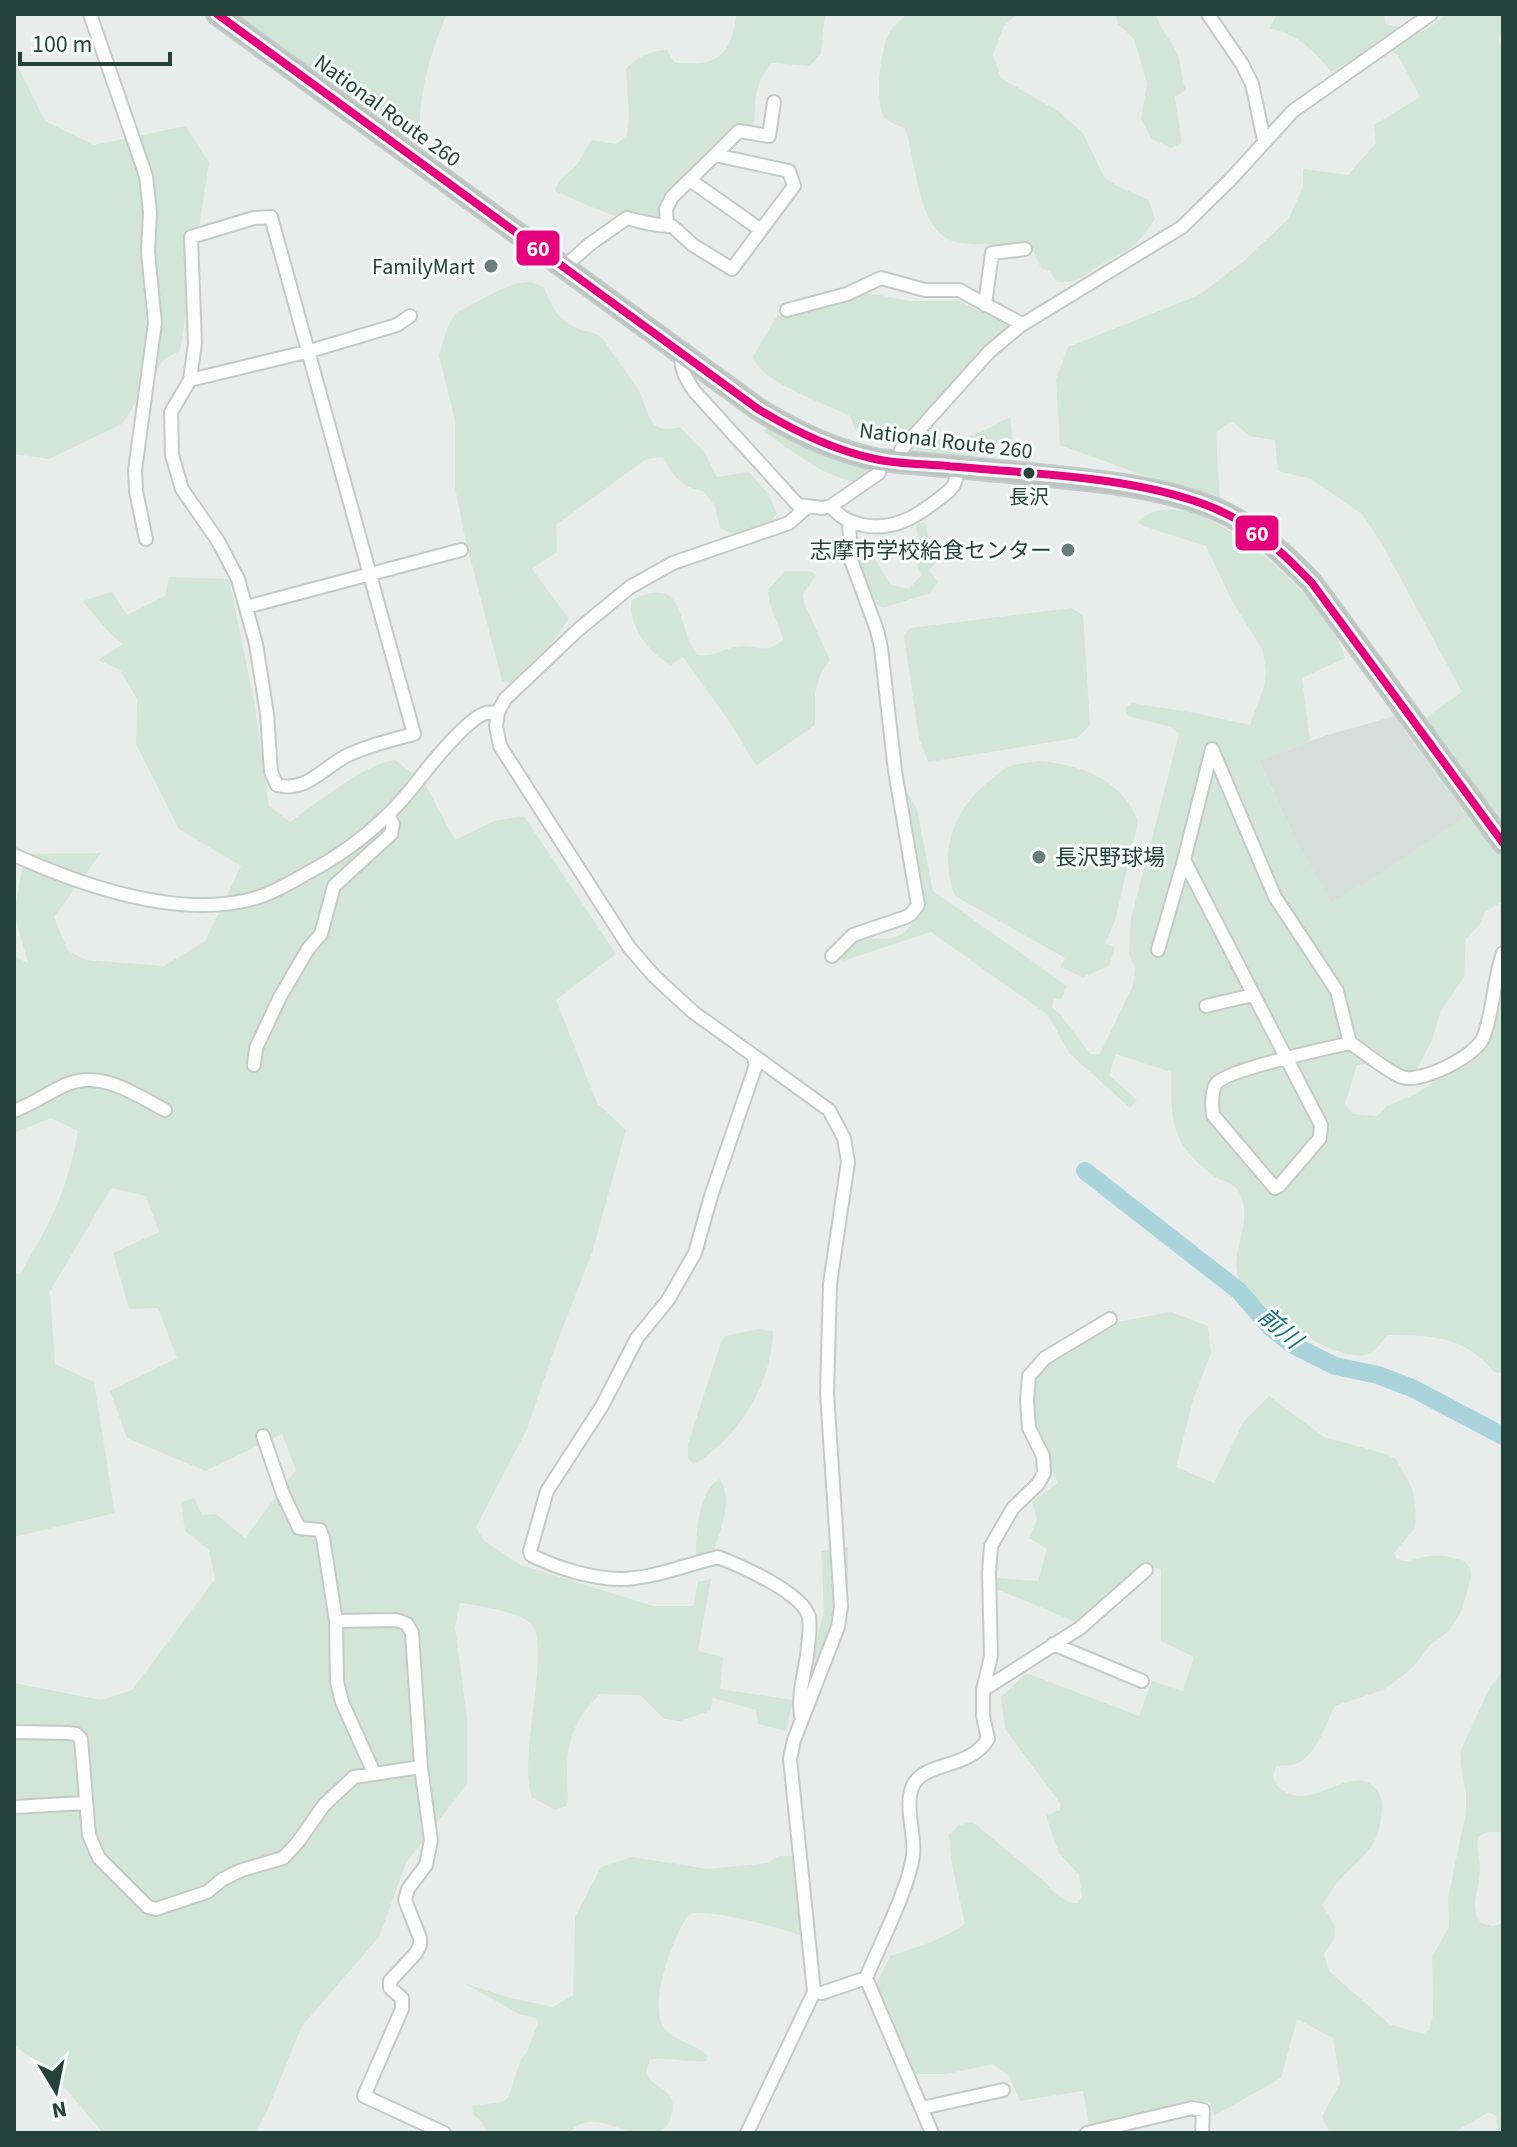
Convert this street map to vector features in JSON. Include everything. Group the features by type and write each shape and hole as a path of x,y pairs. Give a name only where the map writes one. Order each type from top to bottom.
{"highway":[{"name":"National Route 260","path":"217,14 758,409 798,433 839,451 878,460 1118,483 1168,492 1218,510 1252,529 1288,558 1312,583 1503,843"}],"street":[{"path":"90,14 146,176 150,212 148,252 155,323 135,470 146,539"},
{"path":"1208,14 1252,84 1264,140"},
{"path":"901,450 989,352 1022,324 1182,227 1293,111 1431,14"},
{"path":"667,226 666,209 672,197 739,131 769,136 774,102"},
{"path":"563,268 620,220 627,218 672,226 693,245 732,269 794,186 789,171 715,155"},
{"path":"690,180 761,230"},
{"path":"271,217 310,351 414,734 346,756 297,787 277,785 271,772 265,694 246,607 230,561 189,502 176,475 172,455 171,412 190,380 195,343 191,237 254,218 271,217"},
{"path":"985,305 992,253 1025,249"},
{"path":"787,310 847,294 881,278 925,290 959,290 1022,324"},
{"path":"190,380 310,351 397,325 410,316"},
{"path":"682,352 680,363 695,392 798,505 831,506 879,473"},
{"path":"831,506 849,522 874,527 903,522 949,491 959,468"},
{"path":"747,2133 814,1992 790,1773 794,1740 838,1627 841,1606 829,1443 828,1323 830,1284 848,1162 844,1138 829,1110 693,1012 629,947 497,737 498,712 515,688 630,587 673,563 789,523 807,507"},
{"path":"832,956 853,935 906,917 918,905 895,771 881,648 851,560 849,522"},
{"path":"246,607 461,550"},
{"path":"14,855 52,872 117,892 182,903 235,903 273,892 318,868 367,836 389,817 461,732 483,713 498,712"},
{"path":"1158,950 1212,749 1275,897 1337,991 1350,1043 1402,1077 1410,1078 1421,1077 1466,1057 1482,1041 1503,953"},
{"path":"254,1065 256,1048 280,997 308,949 321,934 334,886 391,834 393,824 389,817"},
{"path":"1184,860 1286,1059 1322,1132 1275,1188 1218,1123 1212,1107 1216,1084 1227,1075 1286,1059 1350,1043"},
{"path":"1206,1006 1253,995"},
{"path":"753,1055 756,1065 695,1253 668,1300 637,1338 602,1406 547,1491 530,1551 531,1555 546,1563 620,1579 718,1557 790,1594 801,1603 808,1616 810,1634 799,1695 802,1719"},
{"path":"14,1111 67,1084 99,1080 113,1082 165,1110"},
{"path":"932,2133 866,1978 912,1857 912,1785 919,1777 980,1752 988,1739 983,1716 983,1690 991,1656 991,1546 1013,1508 1038,1484 1044,1473 1043,1456 1029,1428 1029,1376 1045,1358 1110,1319"},
{"path":"263,1436 283,1494 299,1528 320,1530 336,1621 337,1682 342,1702 374,1773"},
{"path":"983,1690 1080,1628 1146,1570"},
{"path":"336,1621 397,1620 407,1624 412,1633 430,1854 426,1865 408,1889 405,1900 420,1945 390,1981 390,1988 402,1998 402,2009 364,2096 444,2133"},
{"path":"1053,1644 1142,1681"},
{"path":"14,1732 76,1734 81,1739 89,1835 99,1858 148,1907 156,1909 207,1892 223,1879 242,1870 283,1858 342,1786 354,1777 421,1767"},
{"path":"14,1807 85,1803"},
{"path":"814,1992 822,1993 866,1978"},
{"path":"922,2108 1003,2090"},
{"path":"1087,2133 1192,2108 1203,2110 1202,2133"}],"shaded area":[{"path":"1395,716 1467,816 1384,872 1331,903 1295,839 1259,761 1324,736"}],"green space":[{"path":"236,14 447,14 427,73 421,104 420,134 411,142"},
{"path":"736,14 825,14 821,53 810,66 772,63 759,84 754,123 736,126 668,195 666,231 610,214 555,191 592,140 616,144 627,135 626,69 630,64 644,55 667,50 674,62 711,61 726,49 731,40"},
{"path":"907,14 1017,14 1004,26 993,55 1001,78 1058,111 1083,133 1104,177 1149,200 1155,219 1136,243 1078,279 1057,282 1049,271 1041,268 1030,245 961,243 946,238 935,228 921,196 905,128 887,120 879,96 885,45 893,27"},
{"path":"1116,14 1156,14 1176,50 1186,90 1175,97 1182,143 1171,148 1152,139 1141,119 1147,83 1134,39 1118,24"},
{"path":"1277,14 1384,14 1386,24 1422,32 1448,14 1503,14 1499,38 1503,57 1503,901 1485,912 1480,924 1466,939 1464,977 1441,1011 1432,1040 1417,1069 1403,1073 1385,1062 1357,1065 1345,1104 1353,1114 1377,1116 1387,1106 1416,1094 1480,1049 1497,982 1503,979 1503,1373 1494,1372 1483,1360 1459,1344 1433,1337 1388,1335 1371,1353 1357,1355 1340,1352 1301,1333 1264,1307 1241,1283 1237,1273 1244,1217 1240,1194 1234,1186 1215,1177 1198,1162 1180,1140 1171,1104 1171,1072 1116,1054 1109,1075 1137,1100 1130,1108 1069,1053 1048,1015 931,932 843,961 840,951 857,940 900,935 921,910 900,779 917,809 933,891 1067,986 1061,999 1054,998 1052,1007 1090,1054 1100,1054 1133,985 1135,968 1129,953 1131,918 1179,734 1171,727 1128,716 1125,708 1132,703 1250,725 1264,687 1266,669 1262,649 1232,601 1206,546 1138,522 1161,510 1190,513 1223,527 1257,550 1289,577 1316,607 1335,635 1345,658 1302,678 1310,741 1259,762 1295,839 1331,902 1384,872 1467,816 1407,731 1462,692 1382,544 1362,514 1311,479 1278,471 1275,440 1249,436 1232,421 1216,432 1220,503 1060,445 1056,379 1068,347 1199,295 1244,261 1289,218 1303,187 1303,169 1348,175 1376,143 1374,125 1420,97 1398,55 1377,45 1331,72 1304,44 1288,34 1269,29"},
{"path":"14,59 45,121 94,145 186,126 209,163 180,351 164,359 122,424 49,459 14,454"},
{"path":"531,282 544,287 553,307 566,322 603,338 637,388 654,424 660,428 680,427 705,453 717,477 749,472 769,495 777,514 769,526 736,536 720,528 715,506 703,491 678,480 663,457 646,459 556,525 557,552 532,569 569,619 552,643 511,683 502,681 466,542 455,488 455,421 439,355 448,326 456,313 499,290"},
{"path":"868,293 910,301 959,301 1010,326 985,347 904,435 855,429 850,416 767,375 753,356 777,316 807,311"},
{"path":"1010,417 1013,439 993,444 972,459 910,452 926,438 970,436"},
{"path":"767,428 818,451 871,468 858,483 830,474 764,432"},
{"path":"922,522 927,525 935,563 929,570 938,582 930,593 883,608 868,592 859,555 871,553 891,585 909,589 921,575 917,565 925,555 916,529 916,525"},
{"path":"785,571 810,571 816,575 803,594 804,603 830,660 820,675 815,693 815,725 756,766 731,724 683,657 671,665 642,639 631,611 631,601 663,593 672,598 698,655 741,646 772,647 783,639 768,590"},
{"path":"169,577 229,579 254,701 269,806 290,822 355,776 395,760 425,784 455,840 494,821 524,816 616,954 556,1000 597,1103 626,1130 592,1253 527,1429 476,1527 484,1541 521,1565 653,1606 693,1606 698,1582 711,1579 698,1651 723,1657 720,1689 793,1700 786,1731 758,1724 756,1710 713,1698 710,1711 680,1721 664,1719 640,1695 600,1694 574,1731 568,1755 568,1800 566,1806 555,1810 532,1797 529,1780 528,1757 538,1655 531,1624 508,1613 460,1603 455,1627 467,1717 467,1784 406,1863 379,1937 302,2026 265,2116 254,2133 103,2133 55,2076 14,2045 14,1683 101,1700 132,1690 215,1579 209,1550 185,1531 181,1502 194,1498 202,1515 216,1514 245,1538 296,1470 282,1434 205,1471 127,1438 110,1391 177,1358 158,1308 129,1309 113,1253 159,1232 146,1196 111,1188 50,1291 55,1364 94,1382 115,1513 14,1537 14,1274 20,1274 56,1206 69,1172 78,1131 51,1118 14,1133 14,956 28,963 14,913 25,854 101,853 54,917 68,951 86,960 164,966 205,941 241,866 179,829 136,744 137,699 120,670 98,660 123,644 82,601 112,592 127,615 165,596"},
{"path":"1071,608 1083,615 1090,725 1077,738 928,762 919,738 904,636 910,628"},
{"name":"長沢野球場","path":"1040,761 1070,766 1098,777 1122,794 1138,821 1115,921 1105,943 1115,947 1109,966 1083,977 1060,967 1065,958 955,896 950,880 948,864 952,834 966,806 1005,768"},
{"path":"1171,1312 1208,1326 1211,1353 1193,1400 1176,1467 1214,1483 1244,1421 1269,1396 1324,1437 1396,1459 1413,1490 1416,1517 1415,1528 1394,1553 1397,1559 1406,1561 1443,1556 1465,1561 1470,1568 1471,1578 1461,1612 1450,1630 1430,1645 1415,1665 1383,1690 1335,1706 1310,1753 1296,1764 1276,1766 1274,1778 1277,1786 1292,1795 1317,1793 1352,1781 1363,1781 1379,1793 1381,1820 1372,1846 1338,1882 1322,1905 1335,1930 1324,1954 1329,1971 1389,2024 1423,2034 1430,2029 1433,2014 1432,1957 1449,1927 1448,1898 1466,1812 1460,1752 1490,1687 1503,1671 1503,1832 1487,1832 1478,1837 1480,1871 1475,1910 1481,1923 1493,1926 1503,1923 1503,2133 1498,2133 1496,2116 1489,2112 1453,2133 1330,2133 1322,2117 1340,2083 1333,2038 1297,2019 1281,2078 1214,2116 1210,2103 1194,2100 1089,2127 1083,2091 1020,2101 1009,2076 993,2064 947,2074 916,2074 904,2055 876,1985 890,1956 938,1939 965,1924 951,1860 949,1834 959,1825 973,1822 1056,1894 1074,1903 1082,1897 1079,1875 1059,1853 1047,1819 1047,1815 1060,1810 1060,1803 1005,1729 1001,1697 1026,1673 1139,1716 1152,1681 1183,1691 1194,1657 1161,1641 1161,1569 1145,1566 1076,1622 994,1588 997,1578 1038,1581 1047,1549 1029,1538 1037,1520 1032,1502 1058,1483 1033,1428 1033,1377 1046,1360 1111,1323"},
{"path":"758,1329 773,1331 767,1370 759,1389 738,1425 694,1464 688,1459 688,1444 721,1342 725,1336"},
{"path":"720,1479 726,1506 719,1535 713,1553 696,1555 703,1501 713,1484"},
{"path":"848,1547 848,1605 823,1680 807,1676 824,1611 821,1551"},
{"path":"778,1856 794,1856 803,1936 746,1920 699,1913 689,1914 676,1938 660,1988 660,2019 670,2033 708,2056 706,2061 649,2060 647,2073 650,2079 672,2101 673,2109 664,2129 647,2135 600,2122 589,2122 569,2133 487,2133 482,2122 473,2114 472,2106 502,2102 508,2098 521,2059 527,2052 538,2023 536,2018 519,2014 464,1983 510,1998 553,2007 573,1995 575,1917 601,1867 632,1857 708,1869 768,1863"}],"waterway":[{"name":"前川","path":"1085,1171 1239,1291 1270,1327 1293,1345 1335,1366 1378,1375 1412,1388 1503,1436"}],"transit line":[{"name":"60","path":"217,14 758,409 800,432 829,445 884,461 1084,478 1153,489 1216,509 1243,523 1279,551 1312,583 1503,843"}],"place":[{"name":"FamilyMart","path":"491,266"},
{"name":"長沢","path":"1029,473"},
{"name":"志摩市学校給食センター","path":"1068,550"},
{"name":"長沢野球場","path":"1039,857"}]}
